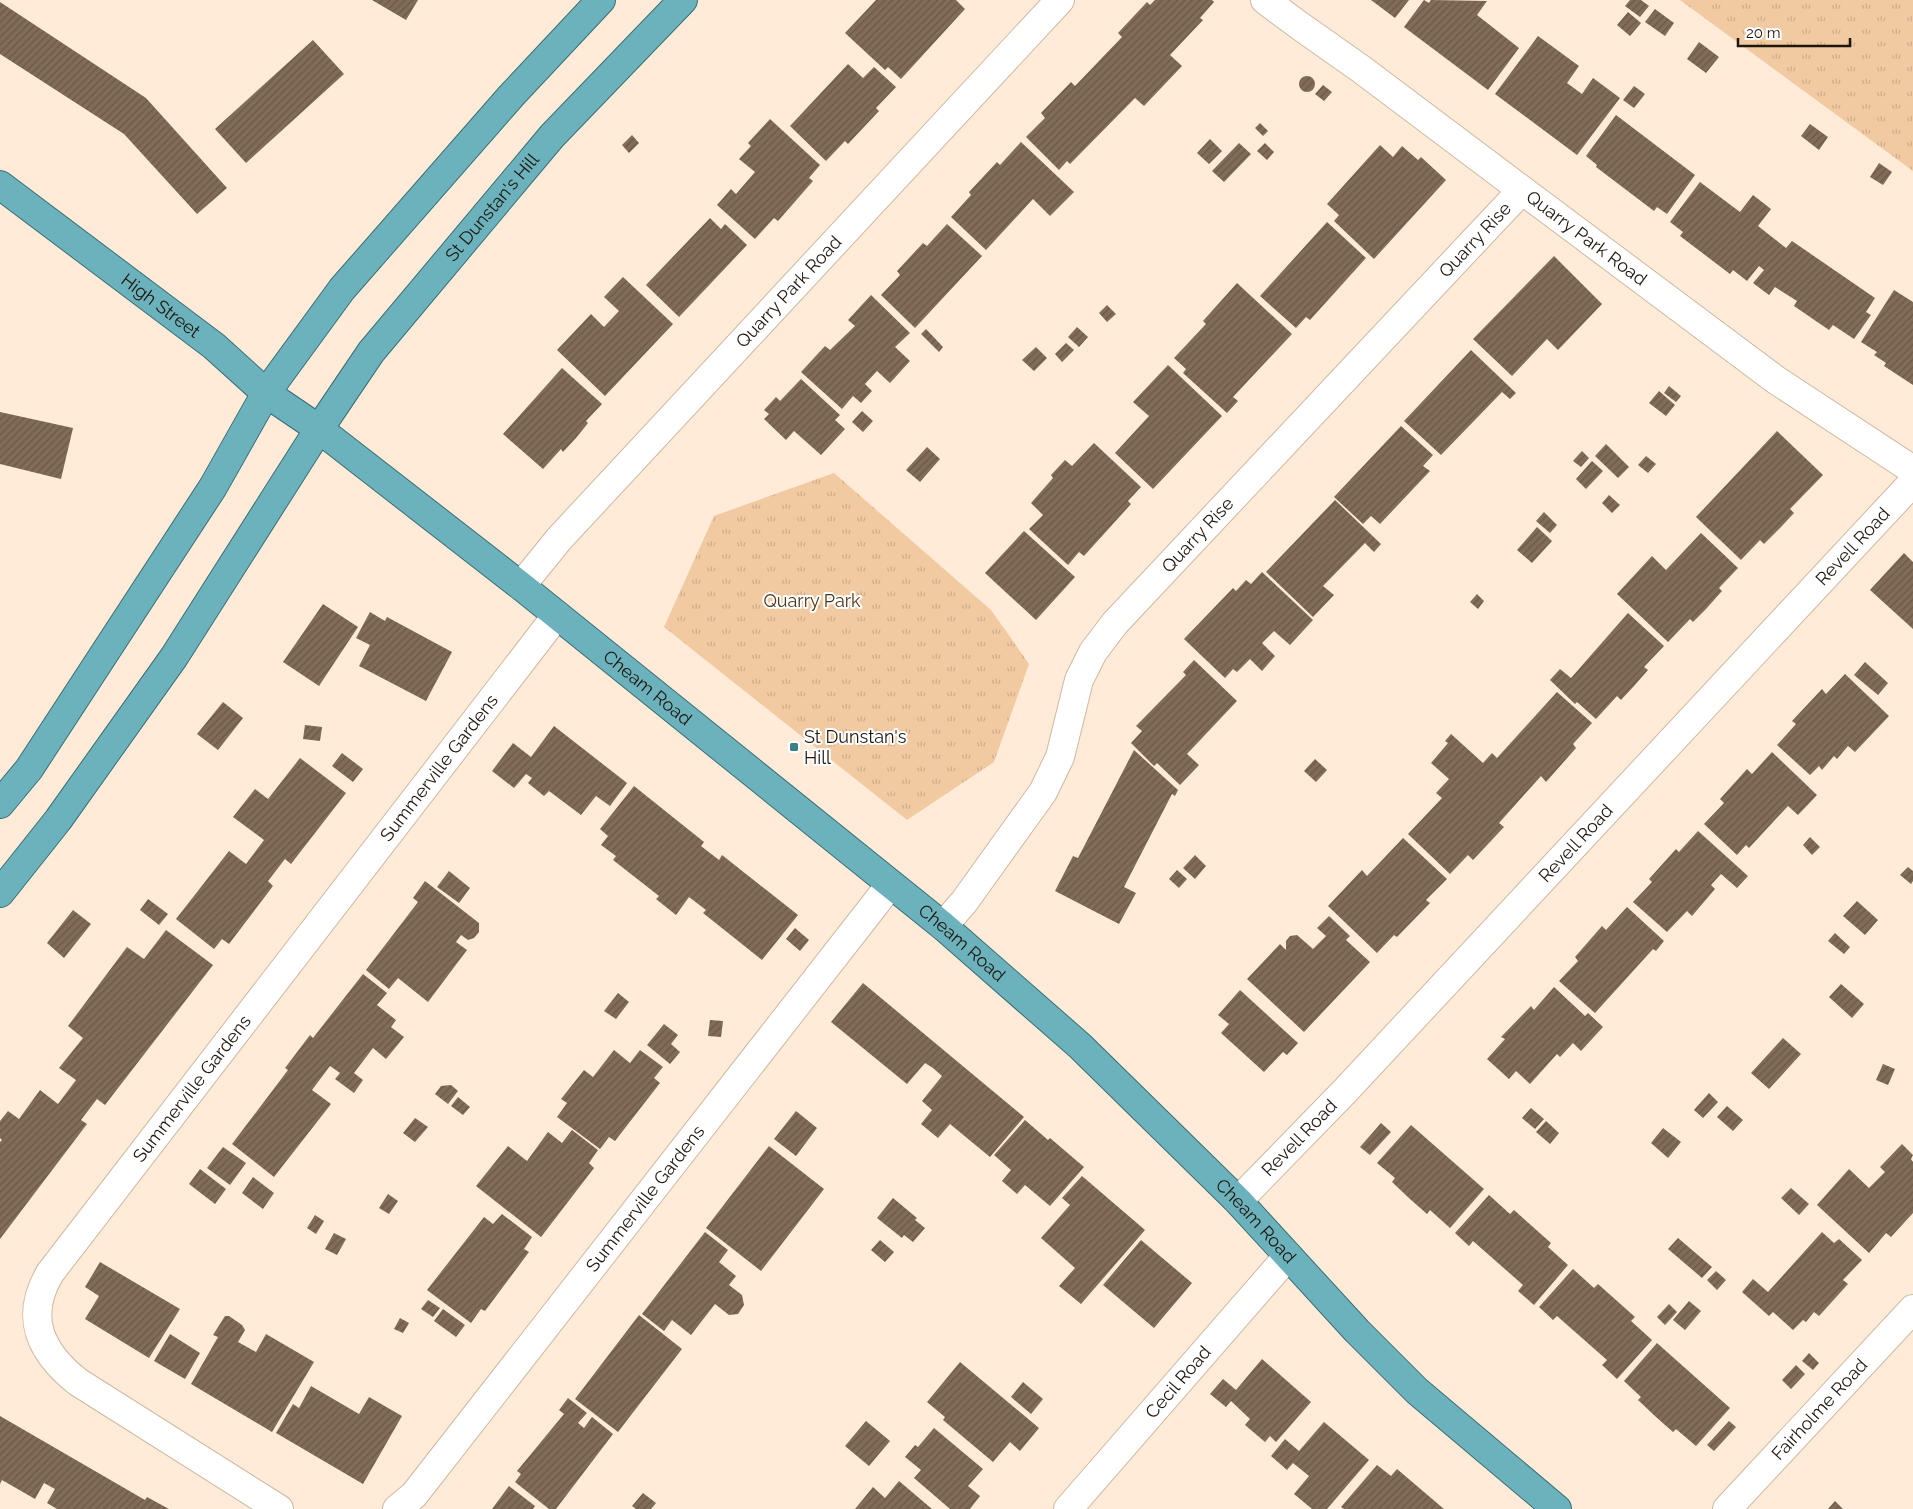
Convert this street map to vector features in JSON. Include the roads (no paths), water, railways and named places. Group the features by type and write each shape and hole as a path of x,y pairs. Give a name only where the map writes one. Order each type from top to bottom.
{"highway":[{"path":"0,804 29,769 202,503 266,393 342,290 511,96 601,0"},
{"name":"St Dunstan's Hill","path":"0,892 58,820 174,657 319,429 371,352 552,136 683,0"},
{"name":"High Street","path":"0,185 222,352 266,393 319,429"},
{"name":"Cheam Road","path":"319,429 521,586 943,926 1080,1046 1238,1202 1357,1331 1417,1391 1557,1509"}],"street":[{"name":"Quarry Park Road","path":"521,586 559,538 1060,0"},
{"name":"Quarry Park Road","path":"1265,0 1362,68 1776,380 1913,470"},
{"name":"Quarry Rise","path":"943,926 964,902 1043,792 1060,756 1079,680 1093,652 1115,623 1522,190"},
{"name":"Revell Road","path":"1238,1202 1345,1091 1913,482"},
{"name":"Summerville Gardens","path":"279,1509 63,1371 52,1358 38,1329 38,1300 43,1285 50,1273 557,615"},
{"name":"Summerville Gardens","path":"397,1509 409,1500 420,1487 890,885"},
{"name":"Cecil Road","path":"1068,1509 1288,1256"},
{"name":"Fairholme Road","path":"1728,1509 1913,1310"}],"place":[{"name":"St Dunstan's Hill","path":"794,747"}],"park label":[{"name":"Quarry Park","path":"812,601"}]}
